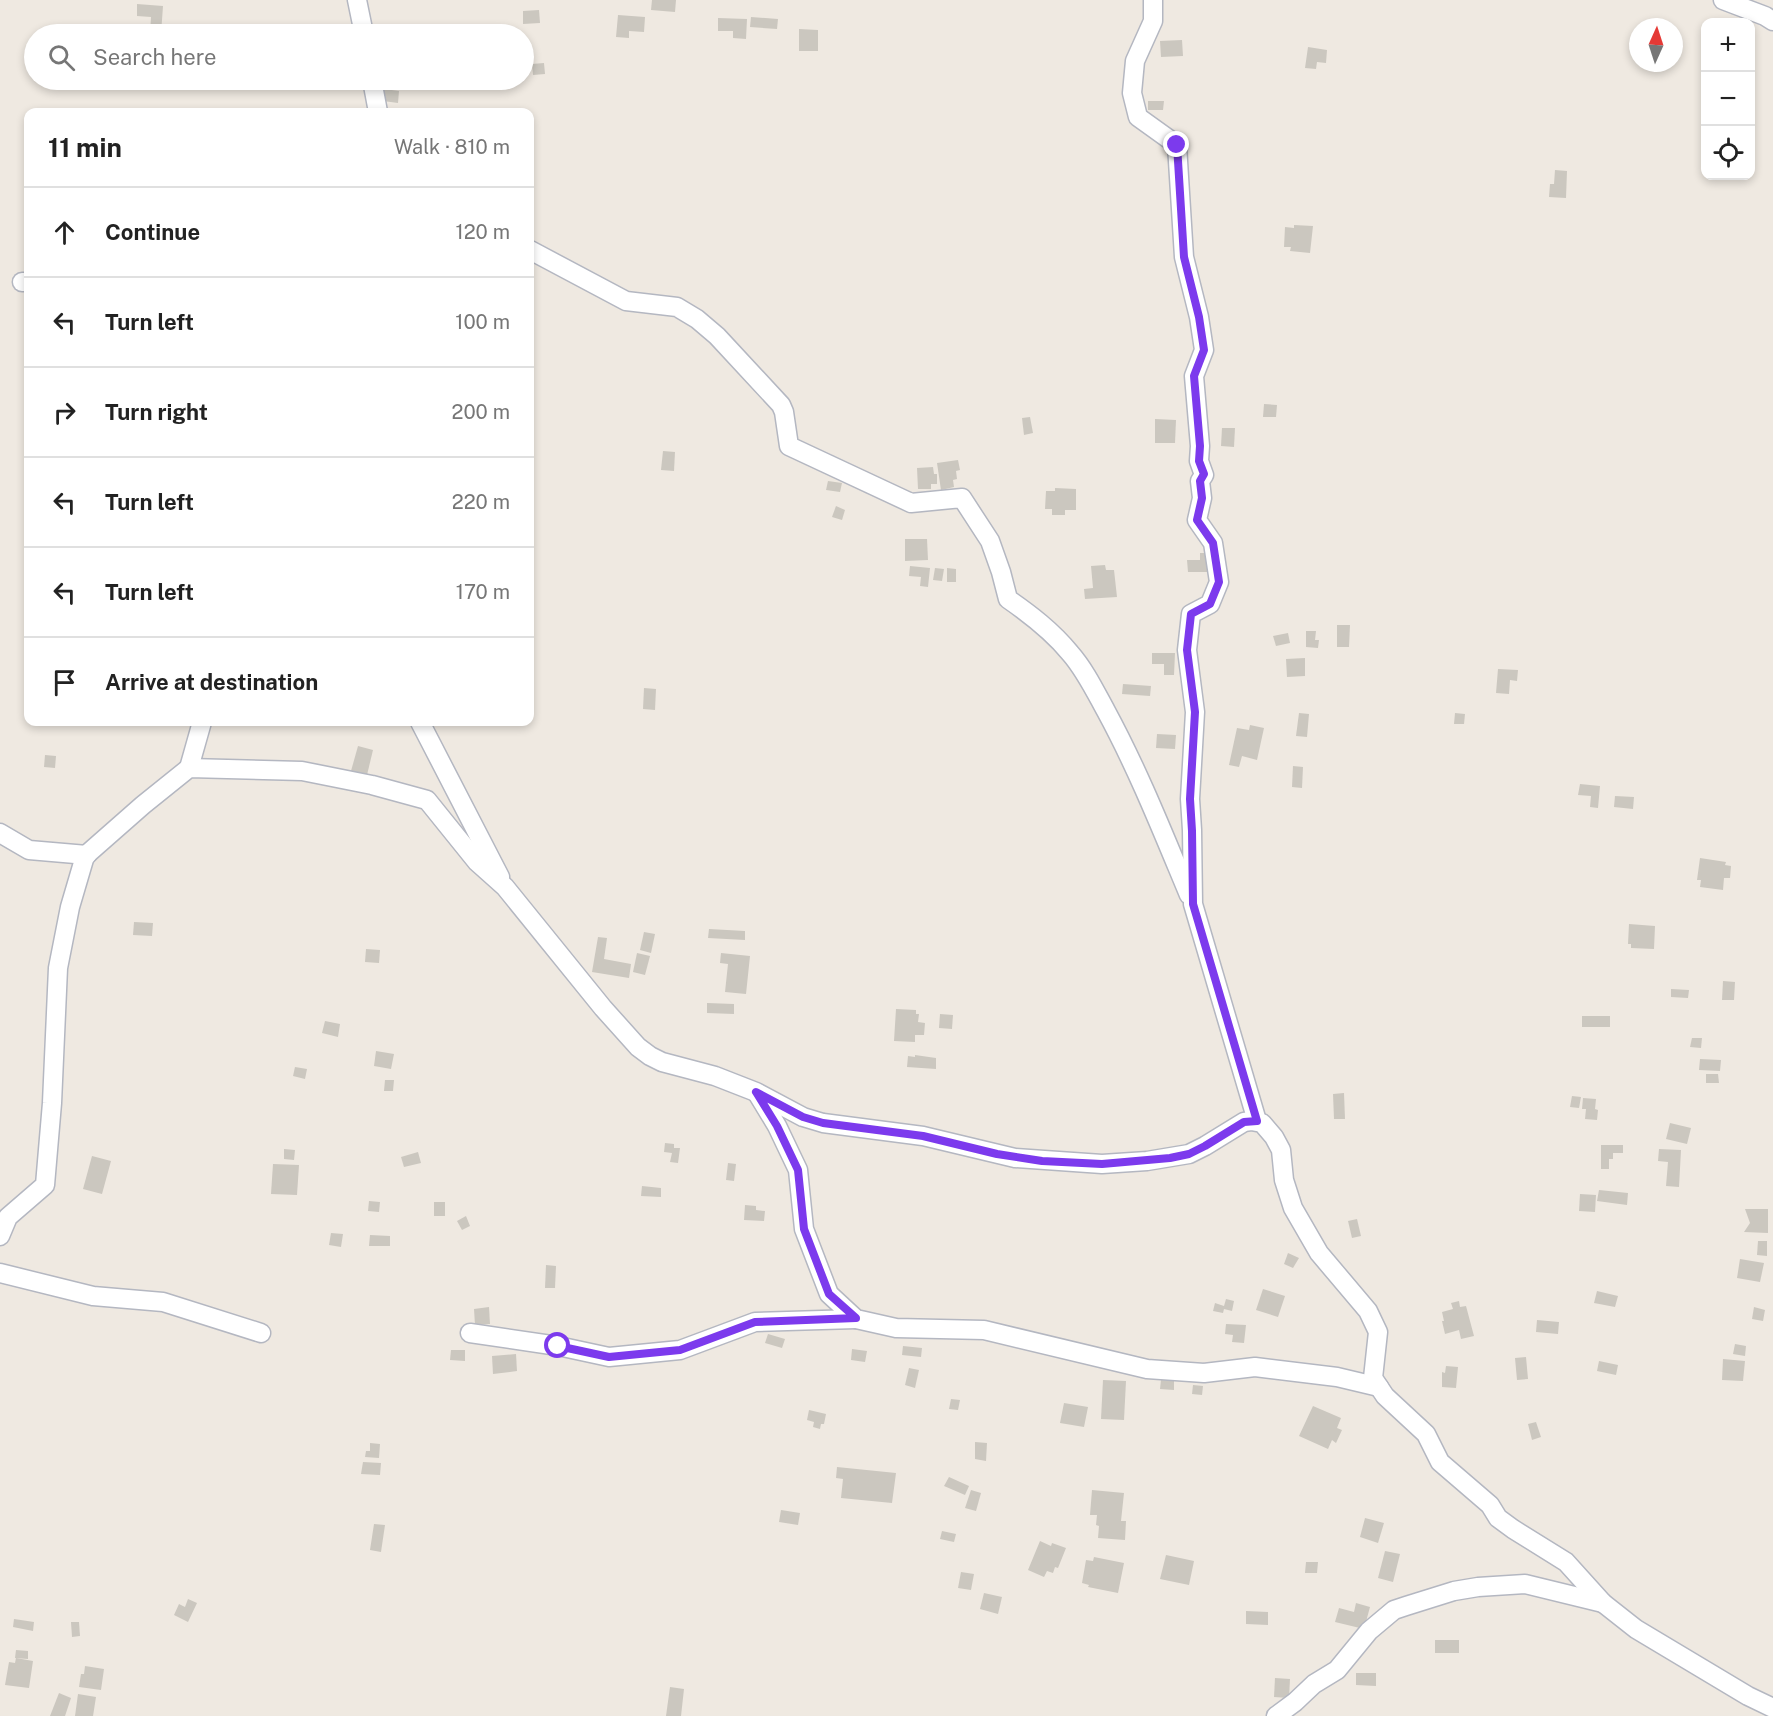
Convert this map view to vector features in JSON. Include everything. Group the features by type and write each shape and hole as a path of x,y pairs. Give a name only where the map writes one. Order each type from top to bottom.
{"street":[{"path":"357,0 362,24"},
{"path":"1153,0 1153,21 1136,61 1132,93 1138,117 1177,145 1184,257 1199,317 1204,350 1194,376 1200,446 1199,461 1204,474 1200,481 1202,498 1197,520 1213,543 1219,582 1210,604 1191,614 1187,650 1195,712 1190,799 1193,904"},
{"path":"1723,0 1773,21"},
{"path":"374,90 377,108"},
{"path":"534,252 626,301 677,307 697,319 717,336 781,405 789,446 911,503 962,498 990,541 1008,600 1035,617 1071,653 1085,672 1134,769 1193,904 1257,1121 1269,1130 1281,1150 1284,1180 1293,1208 1319,1253 1368,1311 1378,1332 1373,1378 1385,1396 1426,1434 1440,1462 1490,1505 1498,1518 1566,1562 1603,1603 1636,1629 1748,1696 1773,1708"},
{"path":"0,1236 8,1217 45,1185 52,1103 58,968 70,907 87,855 189,768 201,726"},
{"path":"422,726 505,887"},
{"path":"189,768 302,771 372,785 427,800 477,861 505,887 638,1047 662,1062 715,1076 756,1092 803,1117 823,1123 923,1136 997,1154 1042,1161 1102,1164 1170,1158 1189,1154 1244,1122 1257,1121"},
{"path":"0,833 29,850 87,855"},
{"path":"756,1092 777,1126 798,1170 804,1229 829,1294 856,1318"},
{"path":"0,1273 93,1296 163,1302 261,1333"},
{"path":"470,1333 558,1346 609,1357 680,1350 755,1322 856,1318 896,1328 984,1330 1147,1370 1204,1373 1255,1367 1337,1377 1379,1387"},
{"path":"1276,1716 1314,1684 1337,1670 1362,1638 1394,1610 1454,1591 1525,1584 1603,1603"}],"building":[{"path":"652,0 676,0 675,12 651,10"},
{"path":"137,4 163,6 162,24 151,24 151,17 137,16"},
{"path":"539,10 540,23 523,24 523,11"},
{"path":"618,15 645,17 644,32 629,31 629,38 616,37"},
{"path":"751,17 778,19 777,29 750,27"},
{"path":"718,18 747,19 746,39 733,38 733,31 718,31"},
{"path":"799,29 818,30 818,51 799,51"},
{"path":"1182,40 1183,56 1161,57 1160,41"},
{"path":"1308,47 1327,50 1326,63 1317,62 1316,69 1305,68"},
{"path":"544,63 545,74 534,75 534,64"},
{"path":"384,90 399,91 398,103 383,101"},
{"path":"1148,101 1164,101 1163,110 1148,110"},
{"path":"1555,170 1567,171 1566,198 1549,197 1550,184 1554,184"},
{"path":"1294,225 1313,226 1310,253 1290,251 1291,247 1284,247 1285,227 1294,228"},
{"path":"1264,404 1277,405 1276,417 1263,417"},
{"path":"1030,417 1033,433 1024,435 1022,418"},
{"path":"1155,419 1176,420 1175,443 1155,443"},
{"path":"1222,428 1235,428 1234,447 1221,446"},
{"path":"663,451 675,452 674,471 661,470"},
{"path":"958,460 960,470 956,471 957,479 953,480 954,487 941,490 937,463"},
{"path":"933,467 934,474 937,474 937,484 931,484 931,489 918,489 917,468"},
{"path":"828,481 842,483 840,492 826,490"},
{"path":"1055,488 1076,489 1076,510 1065,510 1065,515 1052,515 1052,509 1045,509 1046,491 1055,491"},
{"path":"836,506 845,510 842,520 832,517"},
{"path":"905,539 927,539 928,560 905,561"},
{"path":"1200,553 1211,553 1211,572 1188,572 1187,560 1200,560"},
{"path":"1105,565 1106,570 1114,570 1117,597 1085,599 1084,589 1093,588 1091,566"},
{"path":"910,566 930,568 928,587 920,586 921,577 909,576"},
{"path":"935,568 944,569 942,581 933,580"},
{"path":"947,568 956,569 956,582 947,582"},
{"path":"1337,625 1350,625 1349,647 1337,647"},
{"path":"1306,631 1316,631 1315,640 1319,640 1318,648 1306,647"},
{"path":"1288,633 1290,643 1276,646 1273,636"},
{"path":"1152,653 1175,653 1174,675 1164,675 1164,664 1152,664"},
{"path":"1305,658 1305,676 1287,677 1286,659"},
{"path":"1498,669 1518,670 1517,681 1510,680 1509,694 1496,693"},
{"path":"1123,684 1151,686 1150,696 1122,694"},
{"path":"644,688 656,689 655,710 643,709"},
{"path":"1299,713 1309,714 1307,737 1296,736"},
{"path":"1455,713 1465,714 1464,724 1454,724"},
{"path":"1250,725 1264,728 1257,760 1242,756 1239,767 1229,765 1237,728 1249,730"},
{"path":"1157,734 1176,735 1175,749 1156,748"},
{"path":"358,746 373,750 367,775 351,771"},
{"path":"45,755 56,756 55,768 44,767"},
{"path":"1293,766 1303,767 1302,788 1292,787"},
{"path":"1580,784 1600,786 1598,808 1590,807 1591,796 1578,795"},
{"path":"1615,796 1634,797 1633,809 1614,807"},
{"path":"1700,858 1726,862 1725,865 1731,866 1730,878 1724,878 1723,890 1700,887 1701,880 1697,880"},
{"path":"134,922 153,923 152,936 133,935"},
{"path":"1629,924 1655,926 1654,949 1631,948 1631,944 1628,944"},
{"path":"709,929 745,931 745,940 708,938"},
{"path":"644,932 655,934 651,953 640,950"},
{"path":"598,937 607,938 604,959 631,964 629,978 592,972"},
{"path":"366,949 380,950 379,963 365,962"},
{"path":"637,953 650,956 645,975 633,972"},
{"path":"721,953 750,956 746,994 725,992 728,964 720,963"},
{"path":"1723,981 1735,982 1734,1000 1722,1000"},
{"path":"1671,989 1689,990 1688,998 1671,997"},
{"path":"707,1003 734,1004 734,1014 707,1013"},
{"path":"896,1009 916,1010 916,1014 919,1014 918,1022 925,1023 924,1035 915,1035 915,1042 894,1041"},
{"path":"940,1014 953,1015 952,1029 939,1028"},
{"path":"1582,1016 1610,1016 1610,1027 1582,1027"},
{"path":"325,1021 340,1024 338,1037 322,1033"},
{"path":"1692,1038 1702,1038 1701,1048 1690,1047"},
{"path":"376,1051 394,1054 391,1069 374,1066"},
{"path":"915,1055 936,1058 936,1069 907,1067 908,1056 915,1057"},
{"path":"1700,1059 1721,1060 1720,1071 1699,1070"},
{"path":"295,1067 307,1069 305,1079 293,1076"},
{"path":"1706,1074 1718,1074 1719,1083 1706,1083"},
{"path":"385,1080 394,1080 393,1091 384,1091"},
{"path":"1344,1093 1345,1119 1334,1119 1333,1094"},
{"path":"1572,1096 1581,1097 1579,1108 1570,1107"},
{"path":"1583,1098 1596,1099 1597,1120 1585,1119 1586,1109 1582,1109"},
{"path":"1670,1123 1691,1128 1687,1144 1666,1139"},
{"path":"665,1143 674,1144 674,1148 680,1148 678,1163 670,1162 672,1153 664,1152"},
{"path":"1601,1145 1623,1145 1623,1153 1613,1153 1613,1159 1609,1159 1609,1169 1601,1169"},
{"path":"284,1149 295,1150 294,1160 284,1159"},
{"path":"1659,1149 1681,1150 1679,1187 1666,1186 1668,1162 1658,1161"},
{"path":"418,1152 421,1163 404,1167 401,1157"},
{"path":"92,1156 111,1161 102,1194 83,1189"},
{"path":"728,1163 736,1164 734,1181 726,1180"},
{"path":"273,1164 299,1165 297,1195 271,1194"},
{"path":"642,1186 661,1188 661,1197 641,1196"},
{"path":"1599,1190 1628,1193 1627,1205 1597,1201"},
{"path":"1580,1194 1596,1195 1595,1212 1579,1211"},
{"path":"369,1201 380,1202 379,1212 368,1211"},
{"path":"434,1202 445,1202 445,1216 434,1216"},
{"path":"745,1205 756,1206 756,1210 765,1211 764,1221 744,1220"},
{"path":"1745,1209 1768,1209 1768,1233 1744,1232 1750,1223"},
{"path":"466,1216 470,1226 462,1230 457,1221"},
{"path":"1357,1219 1361,1236 1352,1238 1348,1221"},
{"path":"331,1233 343,1234 341,1247 329,1245"},
{"path":"370,1235 390,1236 390,1246 369,1246"},
{"path":"1758,1241 1767,1241 1767,1256 1757,1255"},
{"path":"1288,1253 1299,1258 1293,1268 1284,1264"},
{"path":"1740,1259 1764,1263 1760,1282 1737,1278"},
{"path":"546,1265 556,1266 555,1288 545,1288"},
{"path":"1263,1289 1285,1296 1278,1317 1256,1310"},
{"path":"1597,1291 1618,1296 1615,1307 1594,1303"},
{"path":"1226,1299 1234,1301 1232,1311 1224,1309 1223,1313 1213,1311 1215,1303 1224,1306"},
{"path":"1459,1301 1460,1307 1466,1306 1474,1336 1461,1339 1459,1330 1445,1334 1442,1312 1453,1309 1451,1303"},
{"path":"489,1307 490,1324 475,1325 474,1309"},
{"path":"1754,1307 1765,1310 1763,1321 1752,1319"},
{"path":"1537,1320 1559,1322 1558,1334 1536,1332"},
{"path":"1226,1324 1246,1325 1244,1343 1232,1342 1233,1335 1225,1334"},
{"path":"768,1334 785,1339 782,1348 765,1343"},
{"path":"1735,1344 1746,1346 1745,1356 1733,1354"},
{"path":"903,1346 922,1348 921,1357 902,1355"},
{"path":"852,1349 867,1351 865,1362 851,1360"},
{"path":"451,1350 465,1350 465,1361 450,1360"},
{"path":"516,1354 517,1371 493,1374 492,1356"},
{"path":"1526,1357 1528,1379 1517,1380 1515,1358"},
{"path":"1723,1359 1745,1361 1743,1381 1722,1380"},
{"path":"1599,1361 1618,1365 1616,1375 1597,1371"},
{"path":"1446,1366 1458,1367 1456,1388 1442,1387 1442,1372 1445,1373"},
{"path":"909,1368 919,1370 915,1388 905,1385"},
{"path":"1103,1380 1126,1381 1124,1420 1101,1419"},
{"path":"1161,1380 1174,1381 1174,1390 1160,1389"},
{"path":"1193,1385 1203,1386 1202,1395 1192,1394"},
{"path":"951,1399 960,1400 958,1410 949,1409"},
{"path":"1064,1403 1088,1407 1084,1427 1060,1423"},
{"path":"1313,1406 1341,1418 1337,1428 1342,1430 1336,1443 1332,1440 1328,1449 1299,1436"},
{"path":"809,1410 826,1414 824,1424 821,1424 820,1429 813,1427 814,1422 807,1420"},
{"path":"1536,1422 1541,1437 1532,1440 1528,1424"},
{"path":"975,1442 987,1443 986,1461 975,1459"},
{"path":"370,1443 380,1444 379,1458 365,1457 366,1451 370,1451"},
{"path":"363,1462 381,1463 380,1475 361,1474"},
{"path":"837,1467 896,1473 892,1503 841,1498 843,1479 836,1478"},
{"path":"949,1477 969,1486 965,1495 944,1486"},
{"path":"971,1490 981,1493 976,1511 965,1508"},
{"path":"1092,1490 1124,1493 1121,1521 1126,1521 1125,1540 1098,1538 1097,1515 1090,1515"},
{"path":"781,1510 800,1513 798,1525 779,1522"},
{"path":"1365,1518 1384,1523 1378,1543 1360,1537"},
{"path":"374,1524 385,1525 381,1552 370,1550"},
{"path":"942,1531 956,1534 954,1542 940,1539"},
{"path":"1040,1541 1051,1546 1052,1543 1066,1548 1058,1568 1055,1567 1053,1573 1047,1571 1044,1577 1028,1570"},
{"path":"1385,1551 1400,1554 1393,1582 1378,1578"},
{"path":"1166,1555 1194,1561 1189,1585 1160,1579"},
{"path":"1094,1557 1124,1563 1118,1593 1088,1587 1089,1585 1082,1583 1086,1560 1093,1561"},
{"path":"1306,1562 1318,1562 1317,1573 1305,1573"},
{"path":"961,1572 974,1574 971,1590 958,1588"},
{"path":"984,1593 1002,1597 998,1614 980,1609"},
{"path":"188,1599 197,1603 188,1622 174,1615 179,1604 185,1607"},
{"path":"1356,1603 1370,1607 1364,1629 1335,1622 1339,1608 1354,1612"},
{"path":"1246,1611 1268,1612 1268,1625 1246,1624"},
{"path":"14,1619 34,1622 33,1631 13,1627"},
{"path":"71,1622 79,1622 80,1636 72,1637"},
{"path":"1435,1640 1459,1640 1459,1653 1435,1653"},
{"path":"16,1650 28,1651 28,1659 15,1658"},
{"path":"16,1658 33,1661 29,1688 5,1685 9,1662 15,1663"},
{"path":"85,1666 104,1669 101,1690 79,1687"},
{"path":"1356,1673 1376,1673 1376,1686 1356,1685"},
{"path":"1275,1678 1290,1679 1289,1698 1274,1697"},
{"path":"670,1687 684,1689 681,1716 666,1716"},
{"path":"59,1693 71,1698 65,1716 50,1716"},
{"path":"78,1694 96,1697 93,1716 75,1716"}],"route":[{"path":"558,1346 609,1357 680,1350 755,1322 856,1318 829,1294 804,1229 798,1170 777,1126 756,1092 803,1117 823,1123 923,1136 1015,1158 1042,1161 1102,1164 1170,1158 1189,1154 1234,1126 1251,1120 1257,1121 1193,904 1190,799 1195,712 1187,650 1191,614 1210,604 1219,582 1213,543 1197,520 1202,498 1200,481 1204,474 1199,461 1199,422 1194,376 1204,350 1199,317 1184,257 1177,145"}]}
